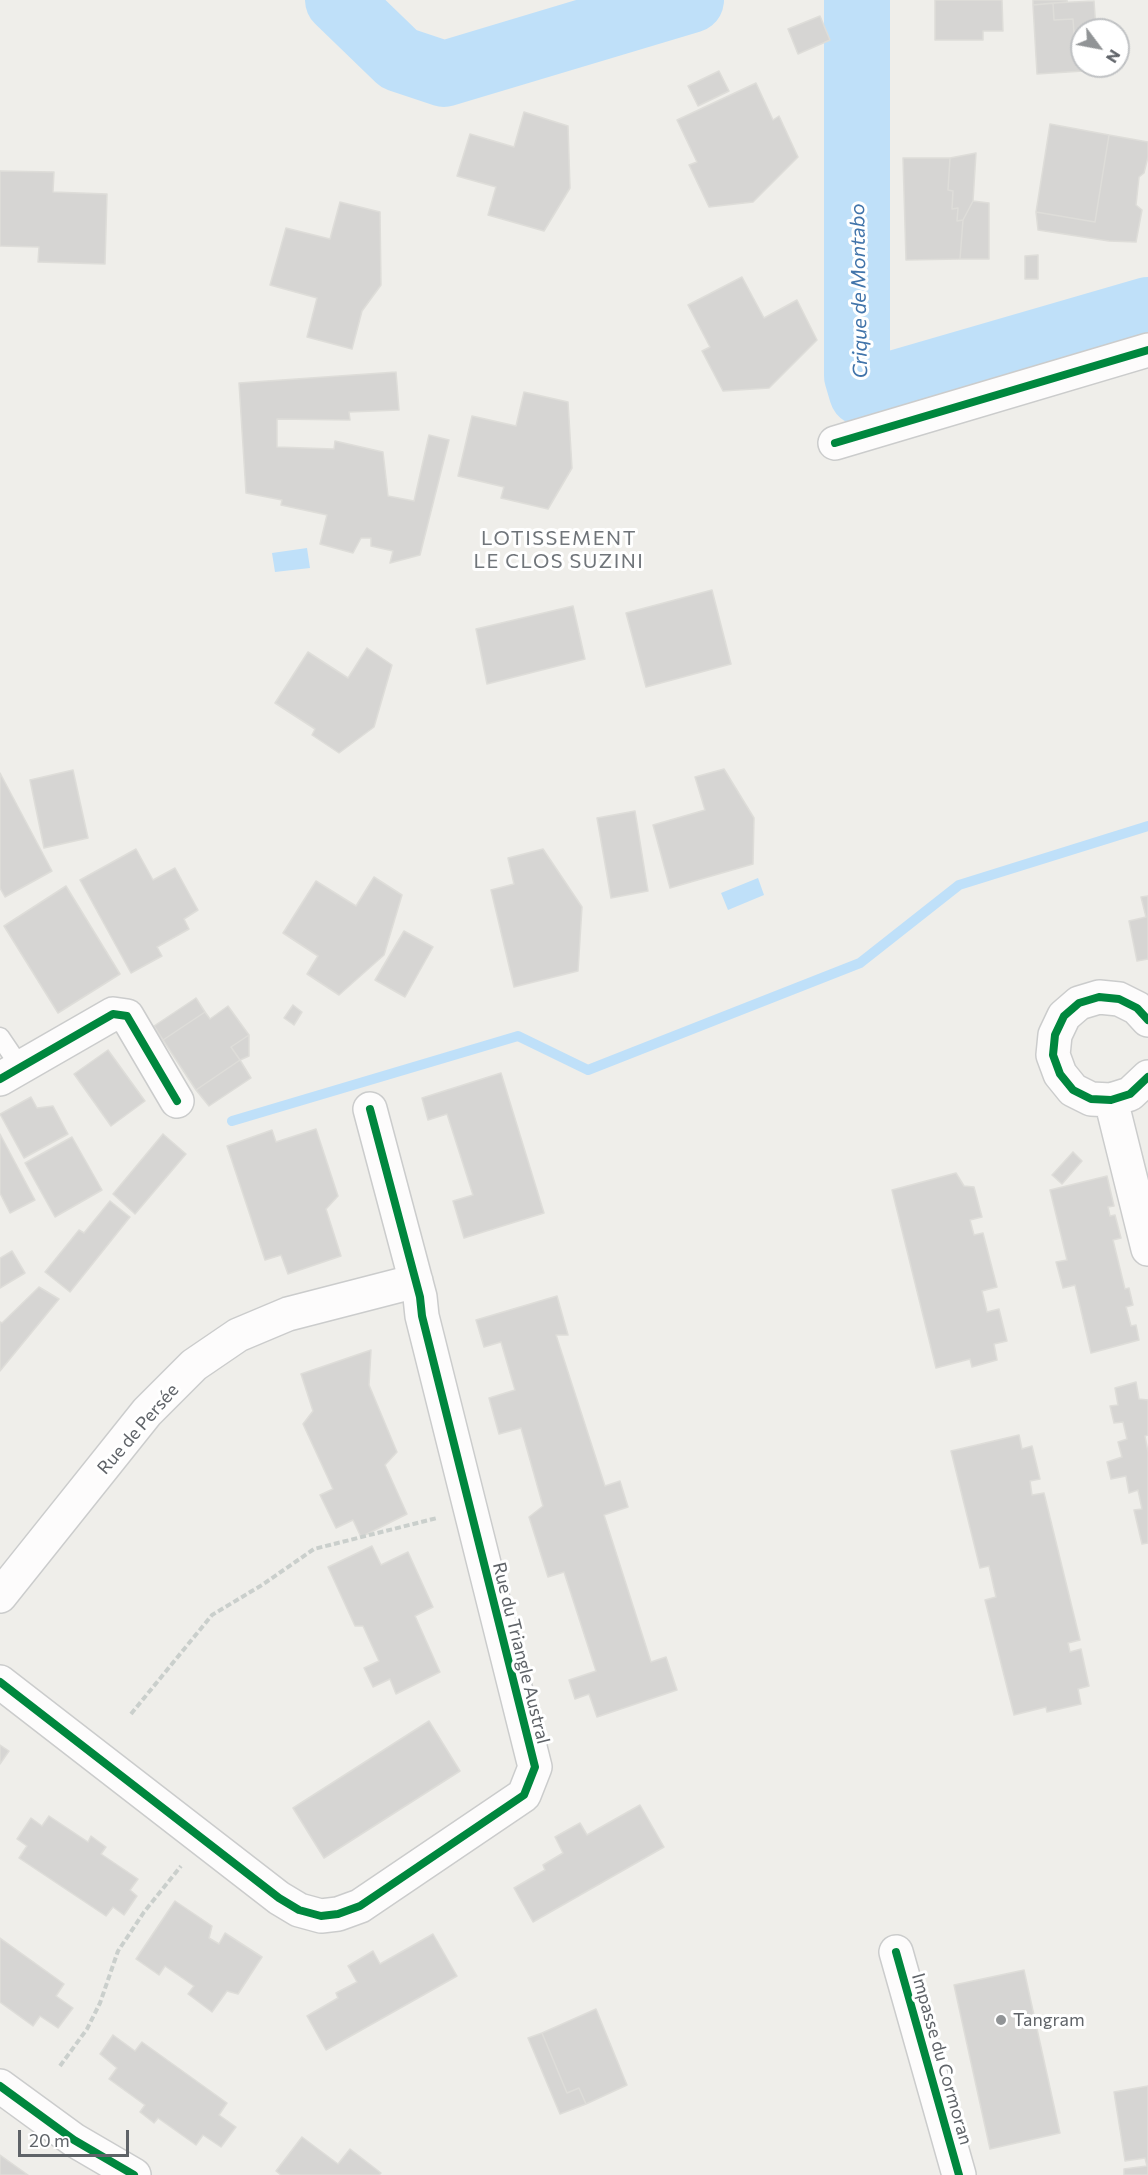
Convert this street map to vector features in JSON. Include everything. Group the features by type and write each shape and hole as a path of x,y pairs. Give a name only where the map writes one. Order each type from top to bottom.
{"street":[{"path":"835,443 1148,350"},
{"path":"1148,1020 1137,1008 1119,999 1099,997 1079,1004 1064,1016 1055,1035 1053,1055 1060,1074 1073,1090 1091,1099 1111,1100 1130,1094 1148,1077"},
{"path":"10,1073 113,1014 127,1016 177,1101"},
{"path":"1111,1100 1148,1249"},
{"name":"Rue du Triangle Austral","path":"0,1682 279,1898 299,1911 321,1916 338,1914 360,1905 524,1795 535,1767 422,1316 416,1281 370,1109"},
{"name":"Rue de Persée","path":"0,1596 147,1412 194,1365 238,1335 288,1314 416,1281"},
{"name":"Impasse du Cormoran","path":"896,1952 959,2175"},
{"path":"0,2086 74,2140 134,2175"}],"lane":[{"path":"0,1037 10,1073"}],"path":[{"path":"131,1714 212,1615 262,1585 314,1549 441,1517"},
{"path":"60,2066 87,2029 100,2003 118,1951 144,1912 187,1858"}],"water":[{"path":"307,548 310,568 275,572 272,553"},
{"path":"758,878 764,895 728,910 721,893"}],"building":[{"path":"935,0 1002,0 1003,31 983,31 983,40 935,40"},
{"path":"1033,0 1067,0 1067,2 1033,5"},
{"path":"1094,1 1095,18 1054,20 1053,3"},
{"path":"1053,3 1054,20 1070,19 1070,72 1037,74 1033,5"},
{"path":"820,16 830,40 798,54 788,29"},
{"path":"719,71 729,91 698,106 688,86"},
{"path":"756,83 773,120 779,116 798,157 753,202 709,207 689,165 697,162 677,120"},
{"path":"524,112 568,126 570,188 544,231 488,215 496,187 457,176 470,134 514,147"},
{"path":"1050,124 1109,135 1095,222 1036,212"},
{"path":"1109,135 1148,142 1148,157 1144,173 1139,177 1136,205 1142,210 1136,242 1109,241 1038,230 1036,212 1095,222"},
{"path":"976,153 973,201 963,220 957,221 958,208 952,209 953,191 948,190 950,158"},
{"path":"903,158 950,158 948,190 953,191 952,209 958,208 957,221 963,220 960,259 906,260"},
{"path":"0,171 54,172 53,192 107,194 105,264 38,262 39,247 0,246"},
{"path":"973,201 989,203 989,259 960,259 963,220"},
{"path":"340,202 380,212 381,285 362,311 352,349 307,337 317,298 270,285 286,228 330,239"},
{"path":"1038,255 1038,279 1025,279 1025,256"},
{"path":"742,277 764,318 797,300 817,340 769,388 723,391 702,351 710,347 688,305"},
{"path":"396,372 399,410 349,412 350,420 277,419 277,447 334,449 335,441 383,452 388,496 414,501 429,435 449,440 420,555 390,563 393,551 371,546 371,538 361,538 353,553 320,544 327,515 281,505 282,500 246,493 239,383"},
{"path":"524,392 568,402 572,468 548,509 501,498 504,487 458,476 472,416 516,426"},
{"path":"712,590 731,664 646,687 626,613"},
{"path":"573,606 585,659 487,684 476,629"},
{"path":"367,648 392,665 374,727 339,753 312,735 315,729 275,703 308,652 348,678"},
{"path":"724,769 754,818 753,864 670,888 653,825 705,810 695,777"},
{"path":"73,770 88,838 44,848 30,780"},
{"path":"0,773 52,871 5,897 0,888"},
{"path":"635,811 648,891 611,898 597,818"},
{"path":"136,849 153,880 175,868 198,910 184,919 189,929 157,947 162,956 131,973 80,880"},
{"path":"543,849 582,907 578,971 514,987 491,890 514,884 508,858"},
{"path":"374,877 402,895 384,955 339,995 307,974 318,956 283,933 316,881 356,906"},
{"path":"66,886 120,974 58,1013 4,926"},
{"path":"1148,896 1148,959 1137,961 1129,921 1146,917 1141,897"},
{"path":"404,931 433,947 405,997 375,980"},
{"path":"196,998 205,1012 163,1040 154,1026"},
{"path":"293,1005 302,1012 294,1025 284,1018"},
{"path":"228,1006 249,1035 231,1047 240,1060 196,1090 163,1040 205,1012 210,1019"},
{"path":"249,1035 249,1056 240,1060 231,1047"},
{"path":"108,1050 145,1101 111,1126 74,1074"},
{"path":"240,1060 251,1078 209,1106 196,1090"},
{"path":"501,1073 544,1213 464,1238 453,1201 473,1195 447,1114 428,1120 422,1098"},
{"path":"31,1097 37,1108 53,1106 68,1134 24,1158 0,1114"},
{"path":"316,1129 338,1196 326,1209 341,1256 288,1274 281,1255 265,1260 227,1146 272,1130 276,1142"},
{"path":"0,1134 35,1200 10,1213 0,1193"},
{"path":"163,1134 186,1154 135,1214 113,1194"},
{"path":"72,1137 102,1190 55,1217 25,1163"},
{"path":"1073,1152 1082,1161 1062,1184 1052,1175"},
{"path":"956,1173 964,1186 974,1187 982,1217 970,1220 974,1235 983,1233 997,1287 982,1291 987,1312 999,1309 1007,1341 994,1344 997,1360 972,1367 970,1359 936,1368 892,1190"},
{"path":"1107,1176 1114,1206 1108,1207 1110,1216 1115,1215 1121,1238 1113,1240 1125,1289 1129,1288 1133,1305 1126,1307 1131,1326 1136,1325 1139,1340 1091,1353 1075,1285 1063,1288 1056,1262 1067,1260 1050,1190"},
{"path":"110,1201 130,1217 70,1292 45,1272 79,1230 84,1233"},
{"path":"12,1251 25,1273 0,1288 0,1258"},
{"path":"39,1287 59,1299 0,1371 0,1322 2,1323"},
{"path":"557,1296 568,1335 556,1335 605,1486 620,1481 628,1507 604,1515 651,1662 666,1657 677,1690 597,1717 589,1694 575,1699 569,1680 596,1671 564,1572 548,1577 529,1517 543,1506 521,1428 499,1434 489,1398 515,1390 501,1342 484,1347 476,1320"},
{"path":"371,1350 369,1385 397,1452 385,1465 407,1514 361,1537 353,1520 336,1528 320,1495 333,1489 303,1424 313,1411 301,1374"},
{"path":"1136,1382 1139,1399 1148,1400 1148,1435 1145,1436 1148,1452 1148,1543 1142,1544 1134,1510 1142,1509 1138,1490 1129,1493 1126,1476 1111,1479 1107,1462 1122,1457 1118,1442 1127,1439 1123,1422 1114,1423 1110,1406 1118,1405 1115,1388"},
{"path":"1019,1435 1022,1449 1032,1446 1040,1479 1030,1481 1032,1495 1044,1493 1080,1640 1068,1643 1070,1652 1081,1649 1089,1686 1078,1689 1081,1704 1047,1712 1046,1707 1014,1715 985,1600 996,1597 989,1566 980,1568 951,1451"},
{"path":"372,1546 381,1565 408,1552 433,1607 415,1616 440,1672 396,1694 390,1679 373,1687 364,1668 379,1661 363,1626 355,1626 328,1567"},
{"path":"429,1721 460,1771 324,1858 293,1808"},
{"path":"0,1745 9,1751 0,1764"},
{"path":"640,1805 664,1847 533,1922 514,1888 545,1870 543,1865 563,1853 555,1837 580,1823 587,1835"},
{"path":"49,1816 88,1842 91,1836 106,1847 101,1854 138,1879 130,1890 137,1896 124,1915 113,1907 106,1916 19,1858 27,1846 17,1839 31,1818 42,1826"},
{"path":"175,1901 212,1926 209,1938 219,1944 225,1933 262,1957 238,1994 227,1991 212,2012 188,1994 194,1986 165,1966 159,1975 136,1959"},
{"path":"433,1934 457,1976 326,2050 307,2016 338,1998 336,1993 357,1982 348,1966 373,1951 380,1964"},
{"path":"0,1938 64,1984 56,1996 73,2008 58,2028 40,2016 33,2026 0,2002"},
{"path":"1024,1970 1060,2133 990,2149 954,1985"},
{"path":"596,2009 627,2085 586,2104 579,2088 567,2093 542,2033"},
{"path":"542,2033 567,2093 579,2088 586,2104 560,2114 528,2038"},
{"path":"113,2035 135,2051 142,2042 227,2103 219,2115 236,2127 221,2147 203,2135 196,2145 158,2118 154,2123 140,2112 145,2105 109,2079 117,2068 100,2054"},
{"path":"1148,2086 1148,2175 1124,2175 1124,2169 1147,2166 1145,2158 1125,2161 1114,2092"},
{"path":"302,2137 338,2164 350,2149 381,2173 379,2175 281,2175 276,2171"},
{"path":"0,2155 28,2175 0,2175"}],"waterway":[{"name":"Crique de Montabo","path":"338,0 399,59 444,74 691,0"},
{"name":"Crique de Montabo","path":"857,0 857,376 862,393 1148,310"},
{"path":"232,1121 518,1036 588,1070 860,963 959,885 1148,826"}],"cycle path":[{"path":"835,443 1148,350"},
{"path":"1148,1020 1137,1008 1119,999 1099,997 1079,1003 1064,1016 1055,1035 1053,1055 1060,1074 1073,1090 1091,1099 1111,1100 1130,1094 1148,1077"},
{"path":"0,1079 113,1014 127,1016 177,1101"},
{"path":"0,1682 279,1898 299,1910 321,1916 338,1914 360,1906 524,1795 535,1767 422,1316 420,1297 370,1109"},
{"path":"896,1952 959,2175"},
{"path":"0,2086 74,2140 134,2175"}],"place":[{"name":"Tangram","path":"1001,2020"}],"district":[{"name":"LOTISSEMENT LE CLOS SUZINI","path":"559,550"}]}
